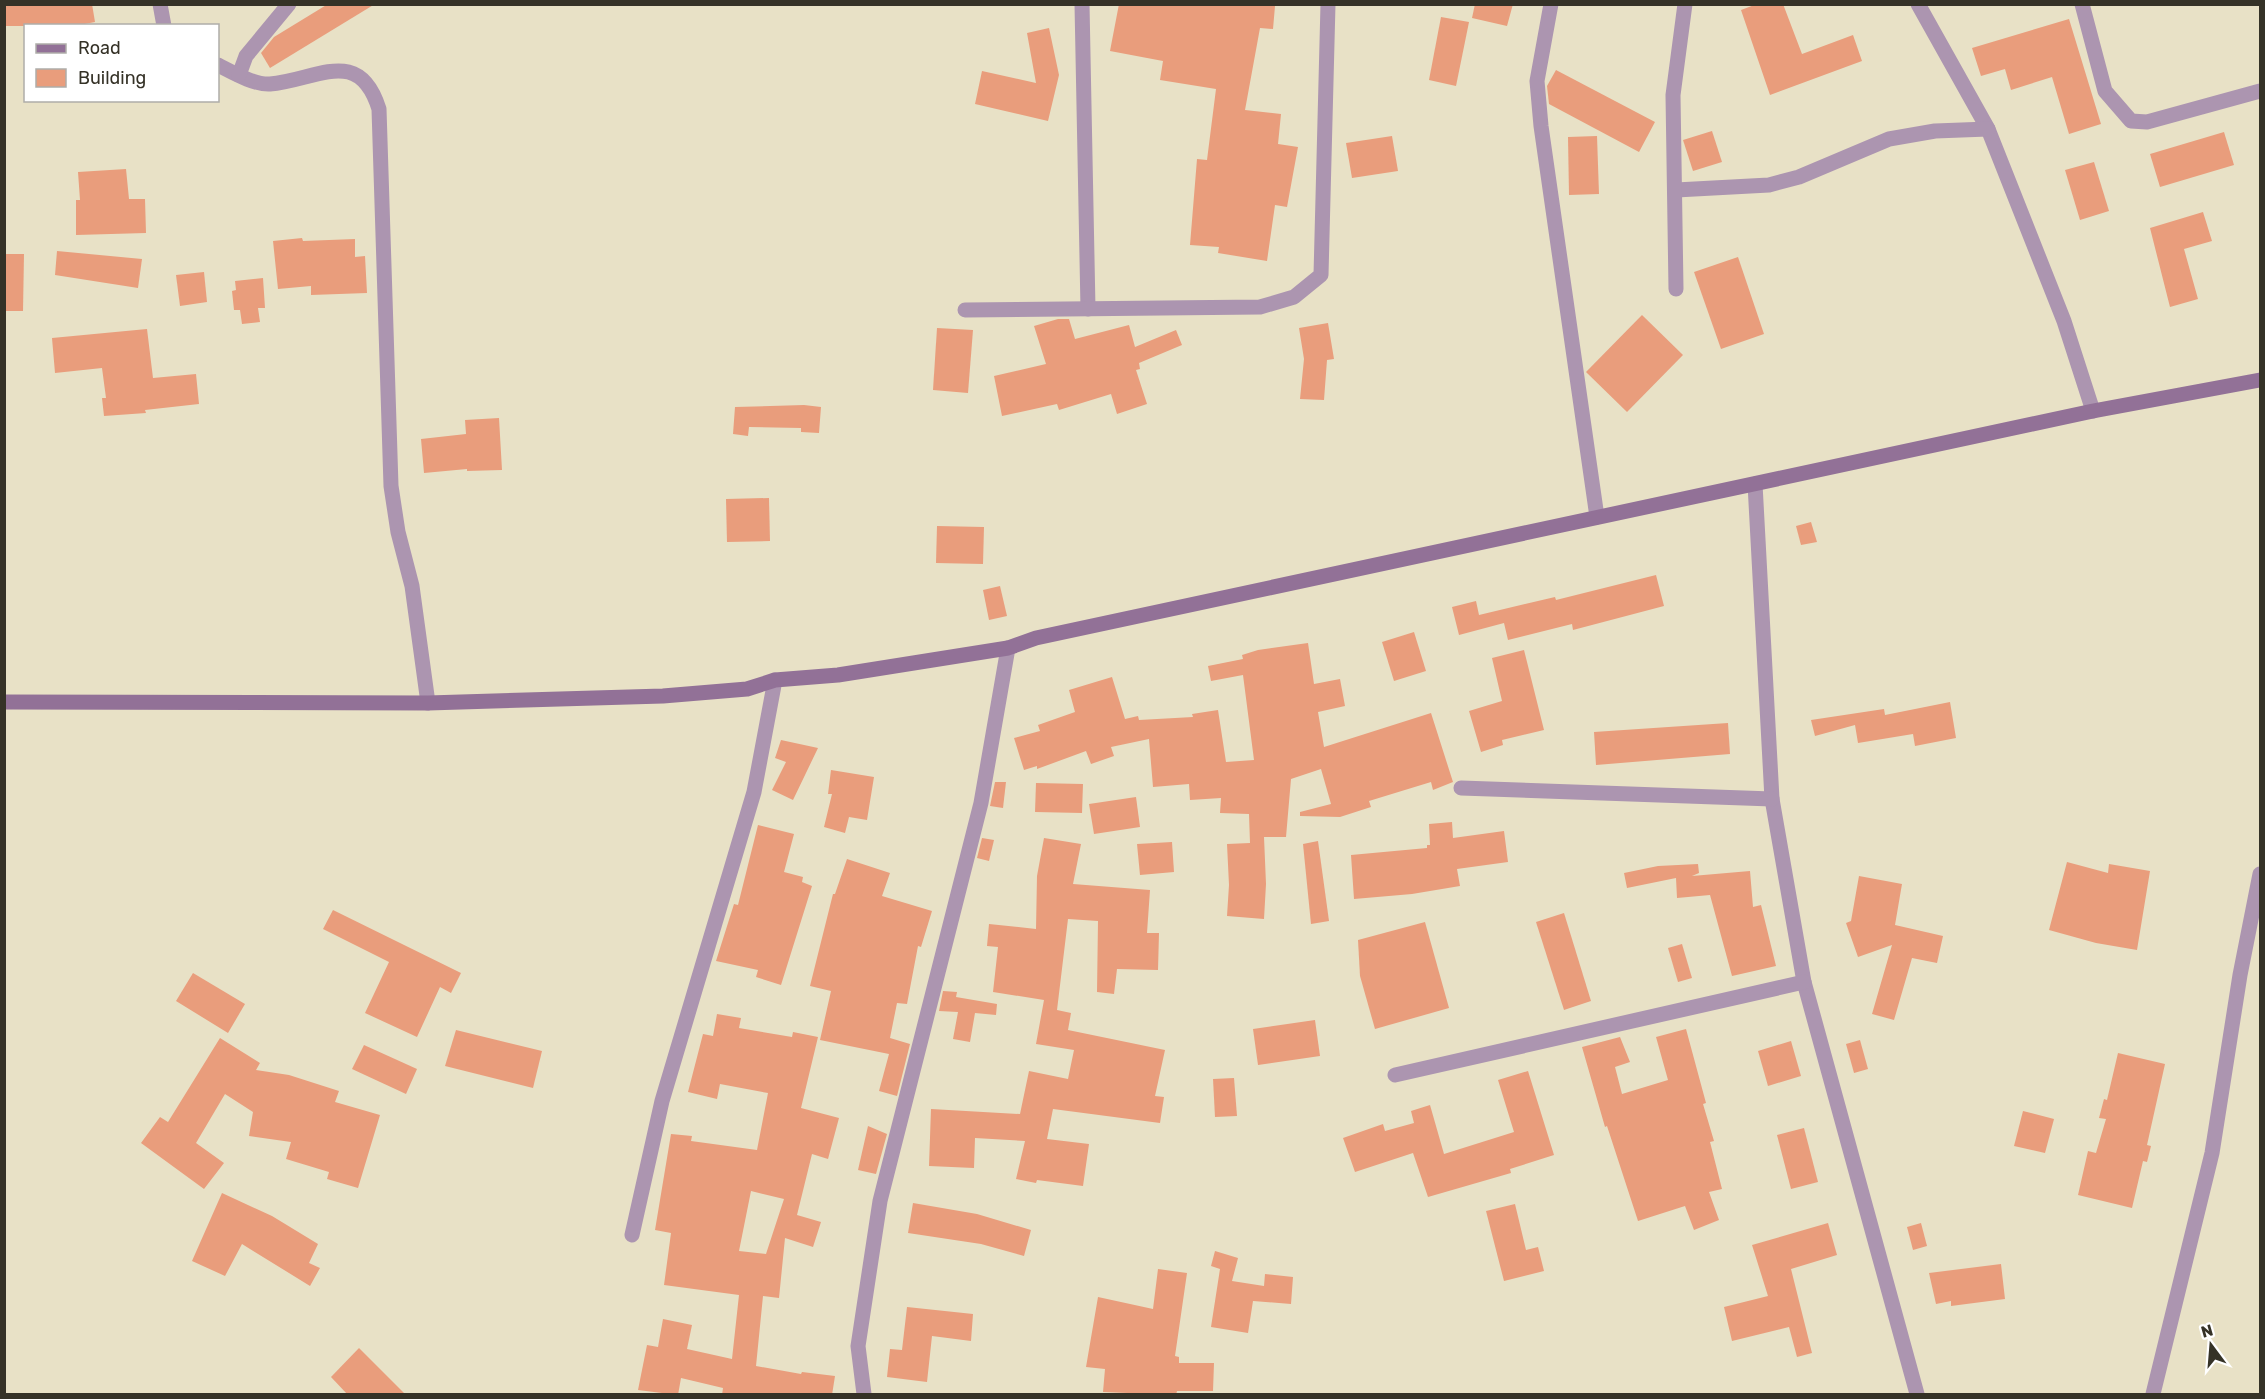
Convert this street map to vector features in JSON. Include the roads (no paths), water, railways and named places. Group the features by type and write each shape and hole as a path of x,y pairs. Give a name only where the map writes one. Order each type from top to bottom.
{"main road":[{"path":"4,702 233,700 428,703 663,696 747,689 775,680 838,675 1008,648 1036,638 1597,517 2093,411 2260,380"}],"street":[{"path":"160,4 164,24"},
{"path":"239,75 246,56 289,4"},
{"path":"1082,4 1088,309"},
{"path":"965,310 1260,307 1294,297 1321,275 1328,4"},
{"path":"1551,4 1537,81 1541,126 1597,517"},
{"path":"1676,289 1673,95 1685,4"},
{"path":"1917,4 1988,129 2064,321 2093,411"},
{"path":"2082,4 2105,91 2131,121 2147,122 2260,91"},
{"path":"219,66 268,84 326,71 354,72 366,81 379,110 391,486 398,532 412,586 428,703"},
{"path":"1676,190 1769,185 1799,177 1889,139 1935,131 1988,129"},
{"path":"1755,484 1772,799 1804,982 1917,1395"},
{"path":"864,1395 858,1346 880,1201 981,803 1008,648"},
{"path":"632,1235 662,1101 754,792 775,680"},
{"path":"1461,788 1772,799"},
{"path":"2153,1395 2212,1153 2240,975 2260,874"},
{"path":"1395,1075 1804,982"}]}
